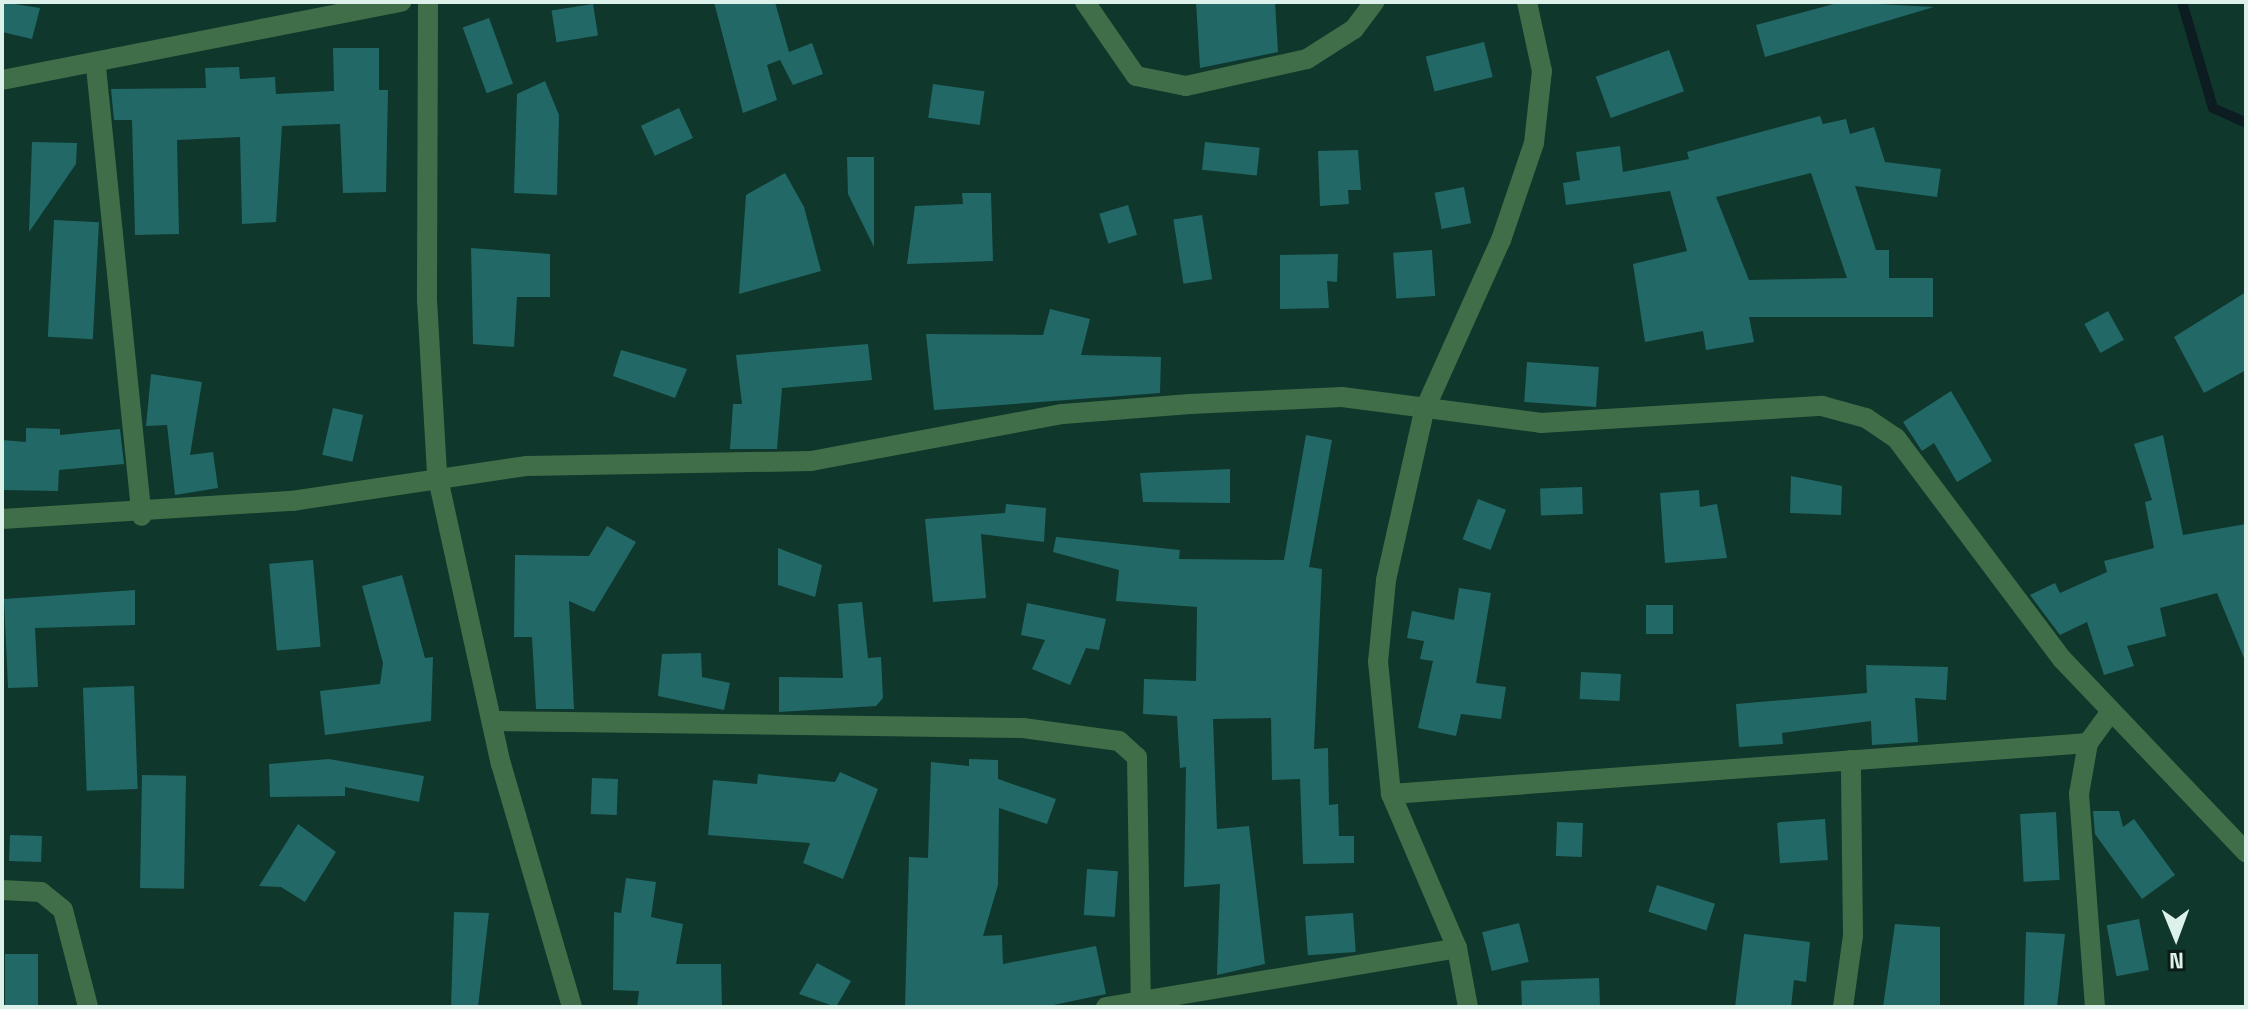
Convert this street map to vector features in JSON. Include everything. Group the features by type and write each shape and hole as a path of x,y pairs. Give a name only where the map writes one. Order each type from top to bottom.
{"street":[{"path":"2,80 96,67 401,2"},
{"path":"428,2 427,300 437,474 494,721 572,1007"},
{"path":"1085,2 1136,76 1186,86 1307,59 1354,29 1374,2"},
{"path":"1468,1007 1457,948 1391,794 1378,662 1386,580 1424,411 1501,240 1534,143 1542,71 1527,2"},
{"path":"96,67 142,516"},
{"path":"2,519 142,516 292,501 437,474 811,461 1063,414 1190,404 1342,397 1424,411 1541,423 1822,406 1866,418 1896,438 1999,584 2110,713 2246,852"},
{"path":"2095,1007 2079,794 2088,743 2110,713"},
{"path":"494,721 1023,728 1119,741 1137,757 1141,1002"},
{"path":"1391,794 2088,743"},
{"path":"1843,1007 1853,936 1851,760"},
{"path":"2,890 41,892 63,910 88,1007"},
{"path":"1106,1007 1193,1000 1457,948"}],"building":[{"path":"2,2 40,8 32,39 2,32"},
{"path":"714,2 775,2 789,52 812,43 823,74 793,85 780,60 767,65 777,100 743,113"},
{"path":"1196,2 1275,2 1278,52 1200,68"},
{"path":"1841,2 1934,7 1765,57 1756,25"},
{"path":"593,4 598,36 557,42 552,11"},
{"path":"489,18 513,84 487,93 463,28"},
{"path":"1484,42 1493,77 1434,91 1426,57"},
{"path":"333,48 379,48 379,90 388,90 386,192 343,193 340,124 282,126 276,222 242,224 240,137 177,140 179,234 135,235 132,120 114,120 111,89 206,88 205,68 239,67 240,79 275,77 276,94 334,91"},
{"path":"1669,50 1684,91 1611,118 1596,77"},
{"path":"545,81 559,115 557,195 514,193 517,94"},
{"path":"933,84 984,91 980,125 928,118"},
{"path":"679,108 693,138 655,156 641,126"},
{"path":"1820,116 1823,124 1846,119 1850,134 1874,127 1885,162 1941,169 1937,197 1855,186 1876,250 1889,250 1889,278 1933,278 1933,317 1749,317 1754,342 1706,350 1703,331 1645,342 1633,264 1687,251 1670,191 1566,205 1563,183 1580,180 1576,152 1620,146 1623,172 1689,159 1687,152","holes":["1811,173 1847,278 1749,280 1716,197"]},
{"path":"32,142 77,143 76,164 29,232"},
{"path":"1205,142 1260,148 1257,176 1202,170"},
{"path":"1358,150 1361,190 1348,190 1349,204 1320,206 1318,151"},
{"path":"847,157 874,157 874,247 848,194"},
{"path":"785,173 804,207 821,271 739,294 746,195"},
{"path":"1464,187 1471,223 1442,229 1435,193"},
{"path":"962,193 991,193 993,261 907,264 915,206 963,204"},
{"path":"1128,205 1137,235 1108,243 1099,214"},
{"path":"1202,215 1212,279 1184,284 1173,220"},
{"path":"54,220 99,222 93,339 48,337"},
{"path":"471,248 550,254 550,297 517,297 514,347 473,344"},
{"path":"1432,250 1435,296 1396,299 1393,253"},
{"path":"1338,254 1337,282 1327,281 1329,308 1280,309 1280,255"},
{"path":"2246,292 2246,370 2204,393 2174,337"},
{"path":"1050,309 1090,319 1081,355 1161,357 1160,393 934,410 926,334 1043,335"},
{"path":"2108,311 2124,340 2100,353 2084,324"},
{"path":"868,344 872,380 782,388 777,449 730,449 733,404 742,404 736,355"},
{"path":"621,350 687,369 675,398 613,376"},
{"path":"1527,362 1599,367 1596,407 1524,402"},
{"path":"151,374 202,382 190,455 213,452 218,488 175,495 167,425 146,426"},
{"path":"1951,391 1992,461 1957,482 1934,443 1922,451 1903,422"},
{"path":"333,408 363,415 352,462 322,455"},
{"path":"26,428 60,429 60,435 120,429 124,464 59,470 58,491 2,490 2,440 26,442"},
{"path":"1306,435 1332,440 1309,567 1322,569 1314,749 1328,748 1329,805 1338,804 1339,836 1354,836 1354,863 1303,864 1300,779 1272,780 1271,718 1213,719 1217,829 1249,826 1265,964 1217,975 1220,884 1184,887 1186,767 1180,768 1177,716 1143,714 1144,679 1196,681 1197,607 1116,601 1119,570 1053,552 1056,537 1180,550 1179,559 1284,560"},
{"path":"2163,435 2183,535 2246,524 2246,663 2217,593 2160,608 2166,636 2127,646 2134,666 2104,675 2087,622 2060,635 2030,595 2055,583 2060,593 2107,572 2104,561 2154,548 2145,502 2152,500 2134,444"},
{"path":"1230,469 1230,503 1143,502 1140,473"},
{"path":"1791,476 1842,486 1841,515 1790,513"},
{"path":"1582,487 1583,514 1541,515 1540,488"},
{"path":"1699,490 1700,507 1717,504 1727,558 1665,563 1660,493"},
{"path":"1478,499 1506,510 1491,550 1463,539"},
{"path":"1006,504 1046,508 1044,542 981,534 986,598 933,602 925,519 1005,513"},
{"path":"607,526 636,542 594,612 569,601 574,709 536,709 532,637 514,637 515,555 589,556"},
{"path":"778,548 822,565 815,597 778,585"},
{"path":"313,560 321,647 277,651 269,564"},
{"path":"402,575 425,658 433,657 431,721 325,735 320,691 380,684 383,663 362,586"},
{"path":"1459,588 1491,593 1476,683 1506,687 1501,719 1461,714 1456,736 1418,728 1433,661 1420,659 1424,641 1407,638 1412,611 1454,620"},
{"path":"135,590 135,625 35,628 38,687 8,688 4,599"},
{"path":"862,602 868,658 881,657 883,698 876,706 779,712 779,677 843,678 838,604"},
{"path":"1027,603 1106,619 1099,650 1086,648 1070,685 1032,669 1045,640 1021,635"},
{"path":"1646,605 1673,605 1673,634 1646,634"},
{"path":"701,653 702,677 730,683 724,710 658,696 662,654"},
{"path":"1866,665 1948,667 1946,700 1915,698 1918,742 1872,745 1871,721 1782,733 1783,744 1739,747 1736,704 1867,693"},
{"path":"1581,672 1621,674 1620,701 1580,699"},
{"path":"134,686 138,789 87,791 83,688"},
{"path":"329,759 424,776 419,802 345,787 345,796 270,797 269,764"},
{"path":"969,759 998,760 998,779 1056,799 1047,824 999,808 998,885 983,936 1002,935 1003,964 1096,946 1106,994 1044,1007 905,1007 909,857 928,858 931,762 969,766"},
{"path":"840,772 878,789 843,879 803,863 810,843 708,835 713,780 757,784 758,774 835,782"},
{"path":"142,775 186,776 184,889 140,888"},
{"path":"592,778 618,779 617,815 591,814"},
{"path":"2093,811 2119,811 2123,827 2134,819 2175,875 2142,899 2095,834"},
{"path":"2056,812 2060,880 2024,882 2020,814"},
{"path":"1825,819 1828,860 1780,863 1777,822"},
{"path":"1557,822 1583,823 1582,857 1556,856"},
{"path":"298,824 336,852 305,902 281,887 259,886"},
{"path":"10,835 42,836 41,862 9,861"},
{"path":"1087,869 1118,871 1115,917 1084,915"},
{"path":"626,878 656,882 651,917 683,924 676,964 721,964 722,1007 637,1007 639,991 613,990 614,912 621,913"},
{"path":"1657,885 1715,904 1706,930 1648,912"},
{"path":"454,912 489,913 478,1007 451,1007"},
{"path":"1353,913 1356,952 1308,955 1305,916"},
{"path":"2139,919 2149,970 2117,976 2107,925"},
{"path":"1519,923 1529,962 1492,971 1482,932"},
{"path":"1895,924 1940,927 1940,1007 1883,1007"},
{"path":"2026,932 2065,934 2057,1007 2024,1007"},
{"path":"1744,934 1810,942 1806,982 1794,980 1791,1007 1735,1007"},
{"path":"5,954 38,954 38,1007 5,1007"},
{"path":"817,963 851,981 836,1007 799,994"},
{"path":"1599,978 1600,1007 1522,1007 1521,981"}],"waterway":[{"path":"2182,2 2213,108 2246,123"}]}
